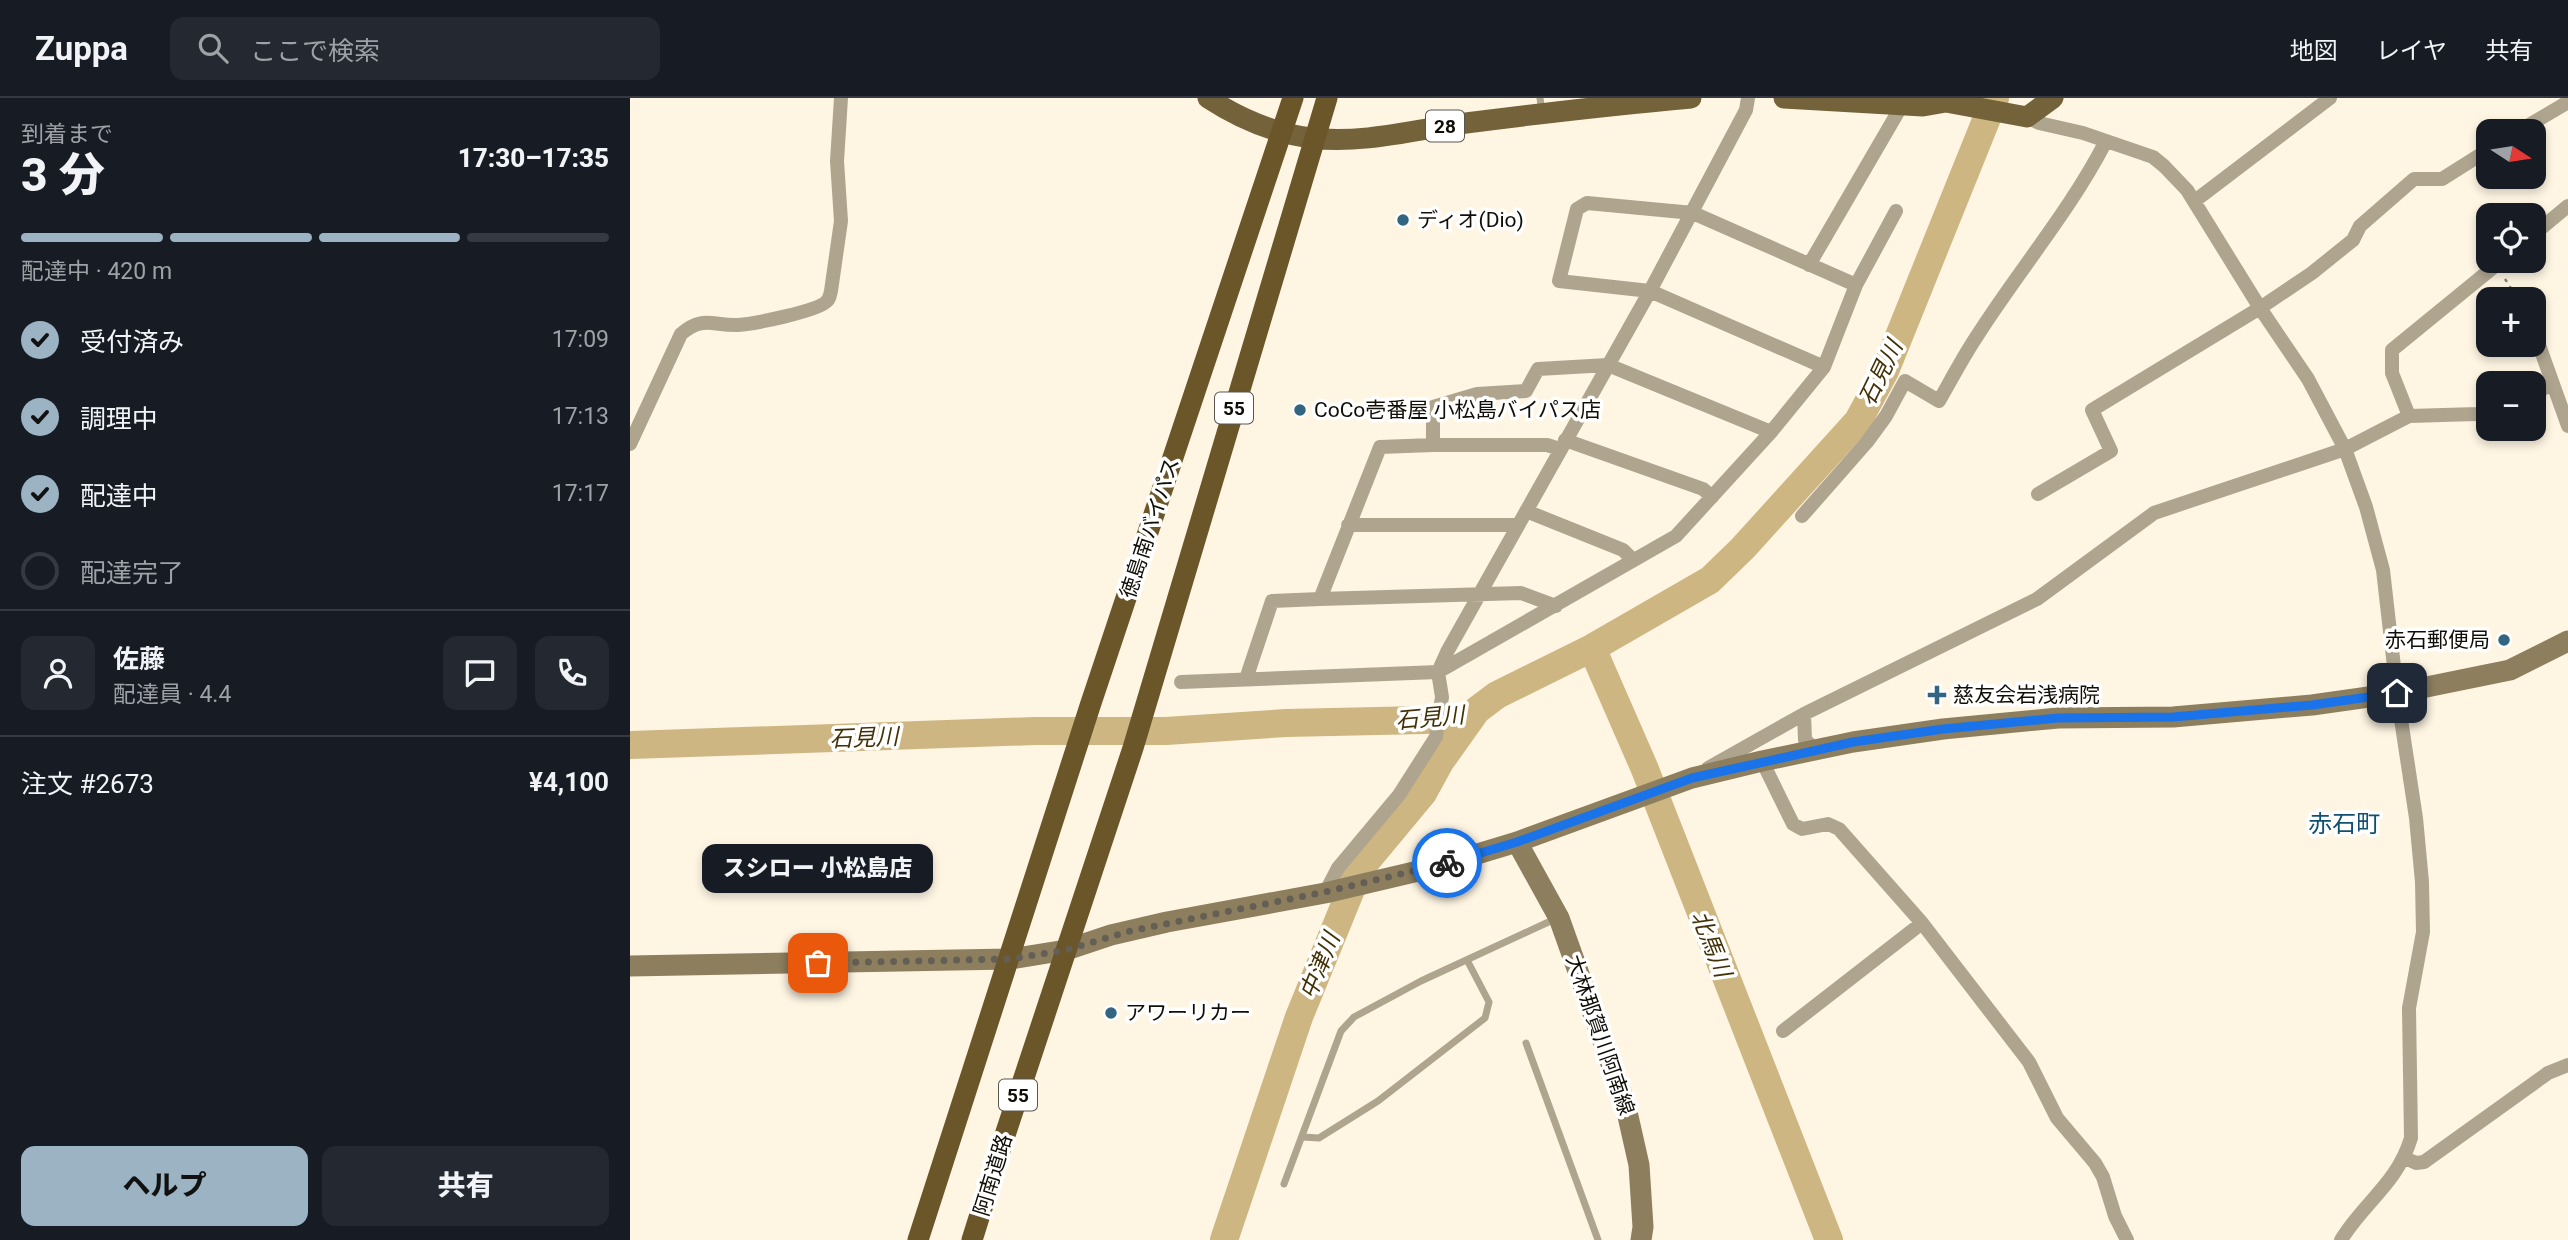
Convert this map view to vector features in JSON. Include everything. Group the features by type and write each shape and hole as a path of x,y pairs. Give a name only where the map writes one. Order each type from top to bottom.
{"highway":[{"name":"徳島南バイパス","path":"1010,959 1090,706 1293,98"},
{"name":"徳島南バイパス","path":"1066,950 1133,748 1327,98"},
{"name":"阿南道路","path":"972,1240 1066,950"},
{"name":"55","path":"918,1240 1010,959"}],"main road":[{"name":"28","path":"1208,98 1235,115 1280,133 1314,138 1360,138 1541,106 1691,98"},
{"path":"1784,98 1899,105 1935,101 2023,117 2053,98"},
{"path":"630,966 1010,959 1066,950 1111,935 1431,868 1517,842 1692,778 1762,761 1943,729 2058,718 2187,716 2312,705 2397,693 2510,670 2568,640"},
{"name":"大林那賀川阿南線","path":"1517,842 1559,918 1625,1103 1639,1165 1642,1240"}],"street":[{"path":"630,444 681,334 691,325 705,322 736,325 757,323 815,308 827,302 841,221 837,161 841,98"},
{"path":"1334,890 1338,868 1399,795 1436,737 1442,697 1438,672 1478,595 1693,213 1746,110 1748,98"},
{"path":"2196,200 2330,98"},
{"path":"2539,119 2568,102"},
{"path":"1809,265 1898,112 1899,105"},
{"path":"2023,117 2083,133 2153,157 2196,200 2260,308 2308,380 2345,449 2366,507 2383,570 2397,693 2416,818 2423,882 2423,932 2409,1008 2411,1138 2405,1158 2391,1179 2340,1240"},
{"path":"1802,516 1880,425 1905,381 1939,401 1976,336 2041,246 2106,141"},
{"path":"2038,494 2110,451 2092,410 2260,308 2312,273 2353,240 2360,226 2414,179 2442,179 2476,158"},
{"path":"1824,367 1650,291 1559,281 1577,209 1587,203 1693,213 1856,285"},
{"path":"2546,224 2568,206"},
{"path":"1181,682 1438,672 1676,536 1770,432 1824,367 1856,285 1896,211"},
{"path":"2409,416 2392,373 2392,350 2486,273"},
{"path":"2543,357 2568,426"},
{"path":"1433,445 1433,407 1477,394 1526,391 1538,369 1608,365 1770,432"},
{"path":"2546,388 2553,385"},
{"path":"1692,778 1804,714 2037,599 2154,513 2345,449 2409,416 2476,414"},
{"path":"1320,599 1380,447 1562,444 1703,489 1712,497"},
{"path":"1526,511 1623,550 1633,560"},
{"path":"1348,525 1517,525"},
{"path":"1246,679 1272,601 1521,593 1556,606"},
{"path":"1804,714 1805,740 1816,750"},
{"path":"1762,761 1793,824 1802,829 1828,824 1839,829 1923,923 2029,1062 2057,1118 2095,1163 2103,1177 2115,1216 2127,1240"},
{"path":"1783,1031 1923,923"},
{"path":"2405,1158 2416,1163 2424,1162 2549,1073 2568,1065"}],"lane":[{"path":"1284,1184 1341,1031 1354,1017 1421,981 1559,918"},
{"path":"1303,1137 1319,1138 1378,1101 1485,1018 1489,1002 1467,960"},
{"path":"1526,1043 1598,1240"}],"waterway":[{"name":"石見川","path":"1224,1240 1299,1017 1359,870 1423,793 1440,762 1477,710 1497,695 1592,648 1710,580 1743,548 1858,421 1885,371 1995,98"},
{"name":"北馬川","path":"1592,648 1644,767 1829,1240"},
{"name":"石見川","path":"630,745 1035,731 1166,731 1286,723 1469,719"}],"way so far":[{"path":"818,963 1010,959 1066,950 1111,935 1167,922 1325,892 1447,863"}],"place":[{"name":"ディオ(Dio)","path":"1403,220"},
{"name":"CoCo壱番屋 小松島バイパス店","path":"1300,410"},
{"name":"赤石郵便局","path":"2504,640"},
{"name":"慈友会岩浅病院","path":"1937,695"},
{"name":"スシロー 小松島店","path":"818,963"},
{"name":"アワーリカー","path":"1111,1013"}],"district":[{"name":"赤石町","path":"2344,824"}],"route":[{"path":"1447,863 1517,842 1692,778 1853,742 1943,729 2058,718 2173,717 2312,705 2397,693"}],"water label":[{"name":"中津川","path":"1320,966"}]}
